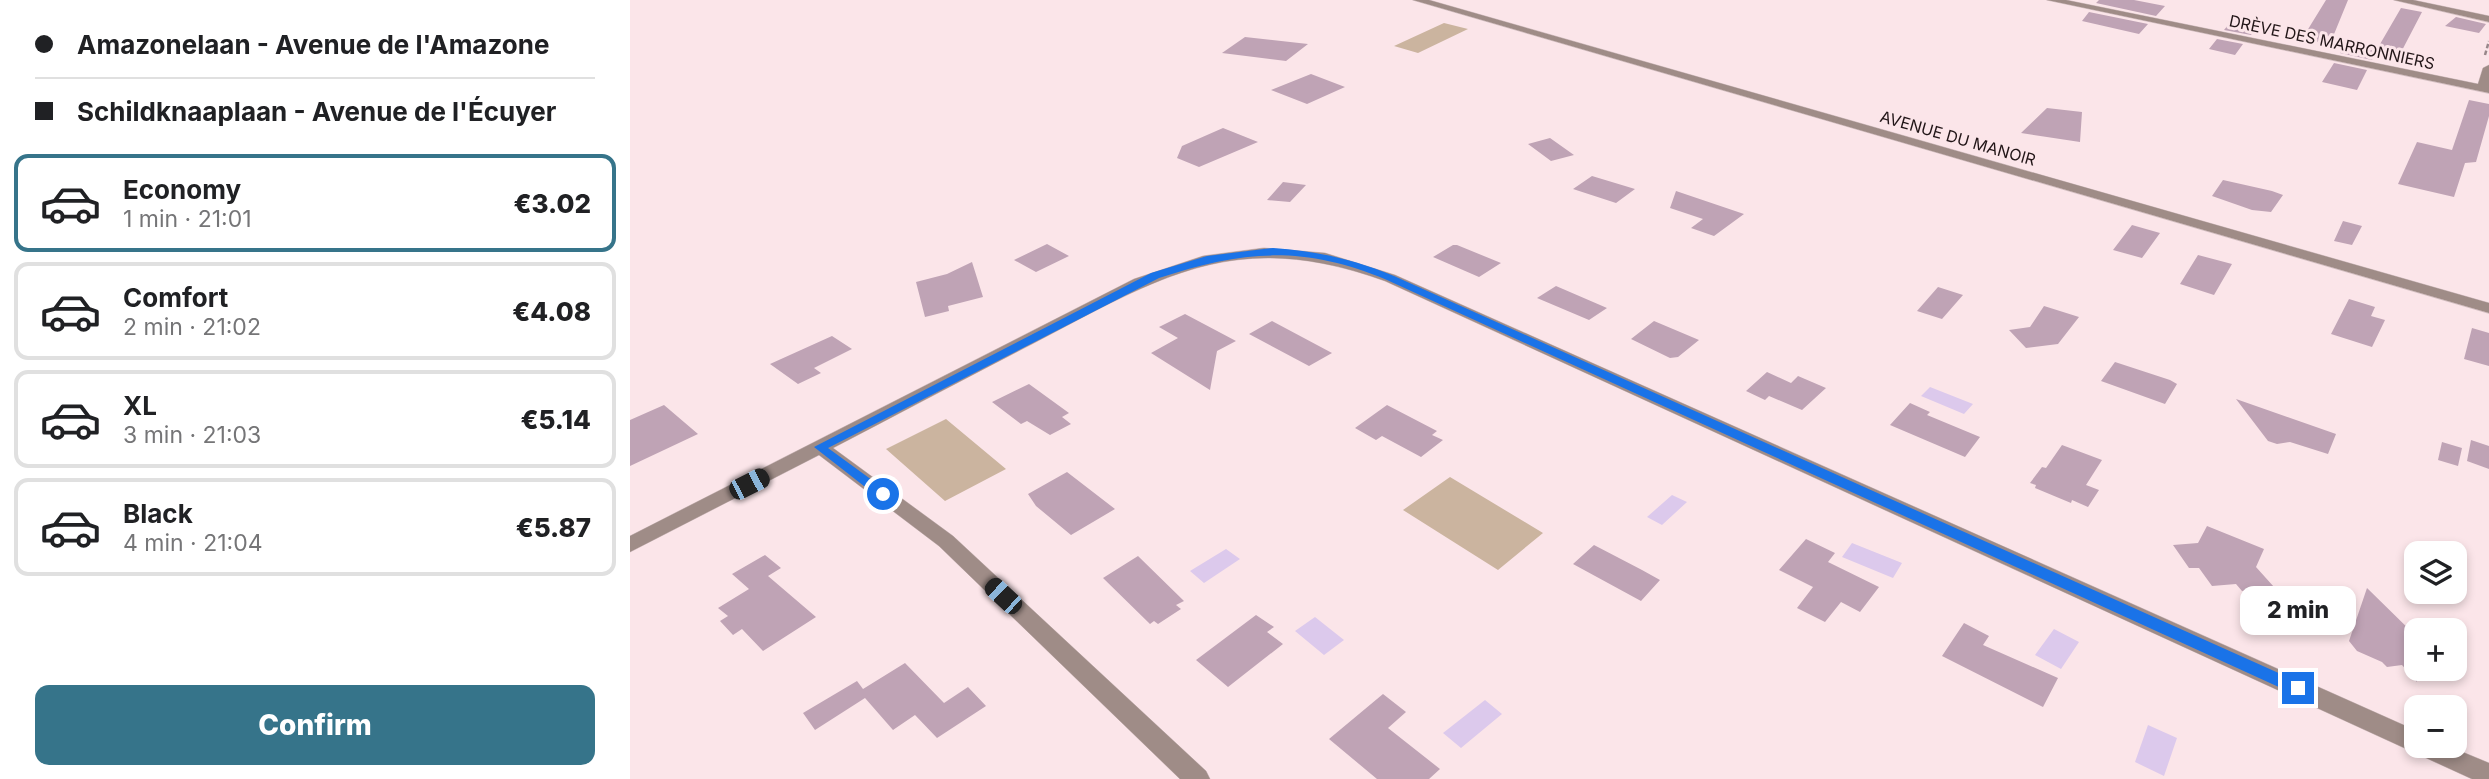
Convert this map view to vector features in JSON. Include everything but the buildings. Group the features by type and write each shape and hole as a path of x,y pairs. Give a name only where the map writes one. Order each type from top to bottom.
{"street":[{"name":"AVENUE DU MANOIR","path":"1418,0 2489,308"},
{"name":"DRÈVE DES MARRONNIERS","path":"2052,0 2486,89 2489,68"},
{"path":"2399,0 2489,19"},
{"path":"630,545 1160,273 1207,259 1243,253 1273,250 1310,253 1352,262 1390,278 2404,736"},
{"path":"820,447 946,541 1197,779"},
{"path":"2451,758 2489,775"}],"shaded area":[{"path":"1444,23 1468,29 1418,53 1394,46"},
{"path":"1930,387 1973,404 1964,414 1921,396"},
{"path":"946,419 1006,469 945,501 886,449"},
{"path":"1450,477 1543,533 1498,570 1403,510"},
{"path":"1672,495 1687,502 1662,525 1647,517"},
{"path":"1852,543 1902,563 1893,578 1842,557"},
{"path":"1226,549 1240,559 1204,583 1190,571"},
{"path":"1315,617 1344,640 1324,655 1295,631"},
{"path":"2054,629 2079,642 2061,669 2035,655"},
{"path":"1485,700 1502,714 1461,748 1443,733"},
{"path":"2148,725 2177,738 2164,776 2135,762"}],"route":[{"path":"883,494 820,447 1155,275 1207,259 1243,253 1273,250 1310,253 1352,262 1390,278 2298,688"}]}
